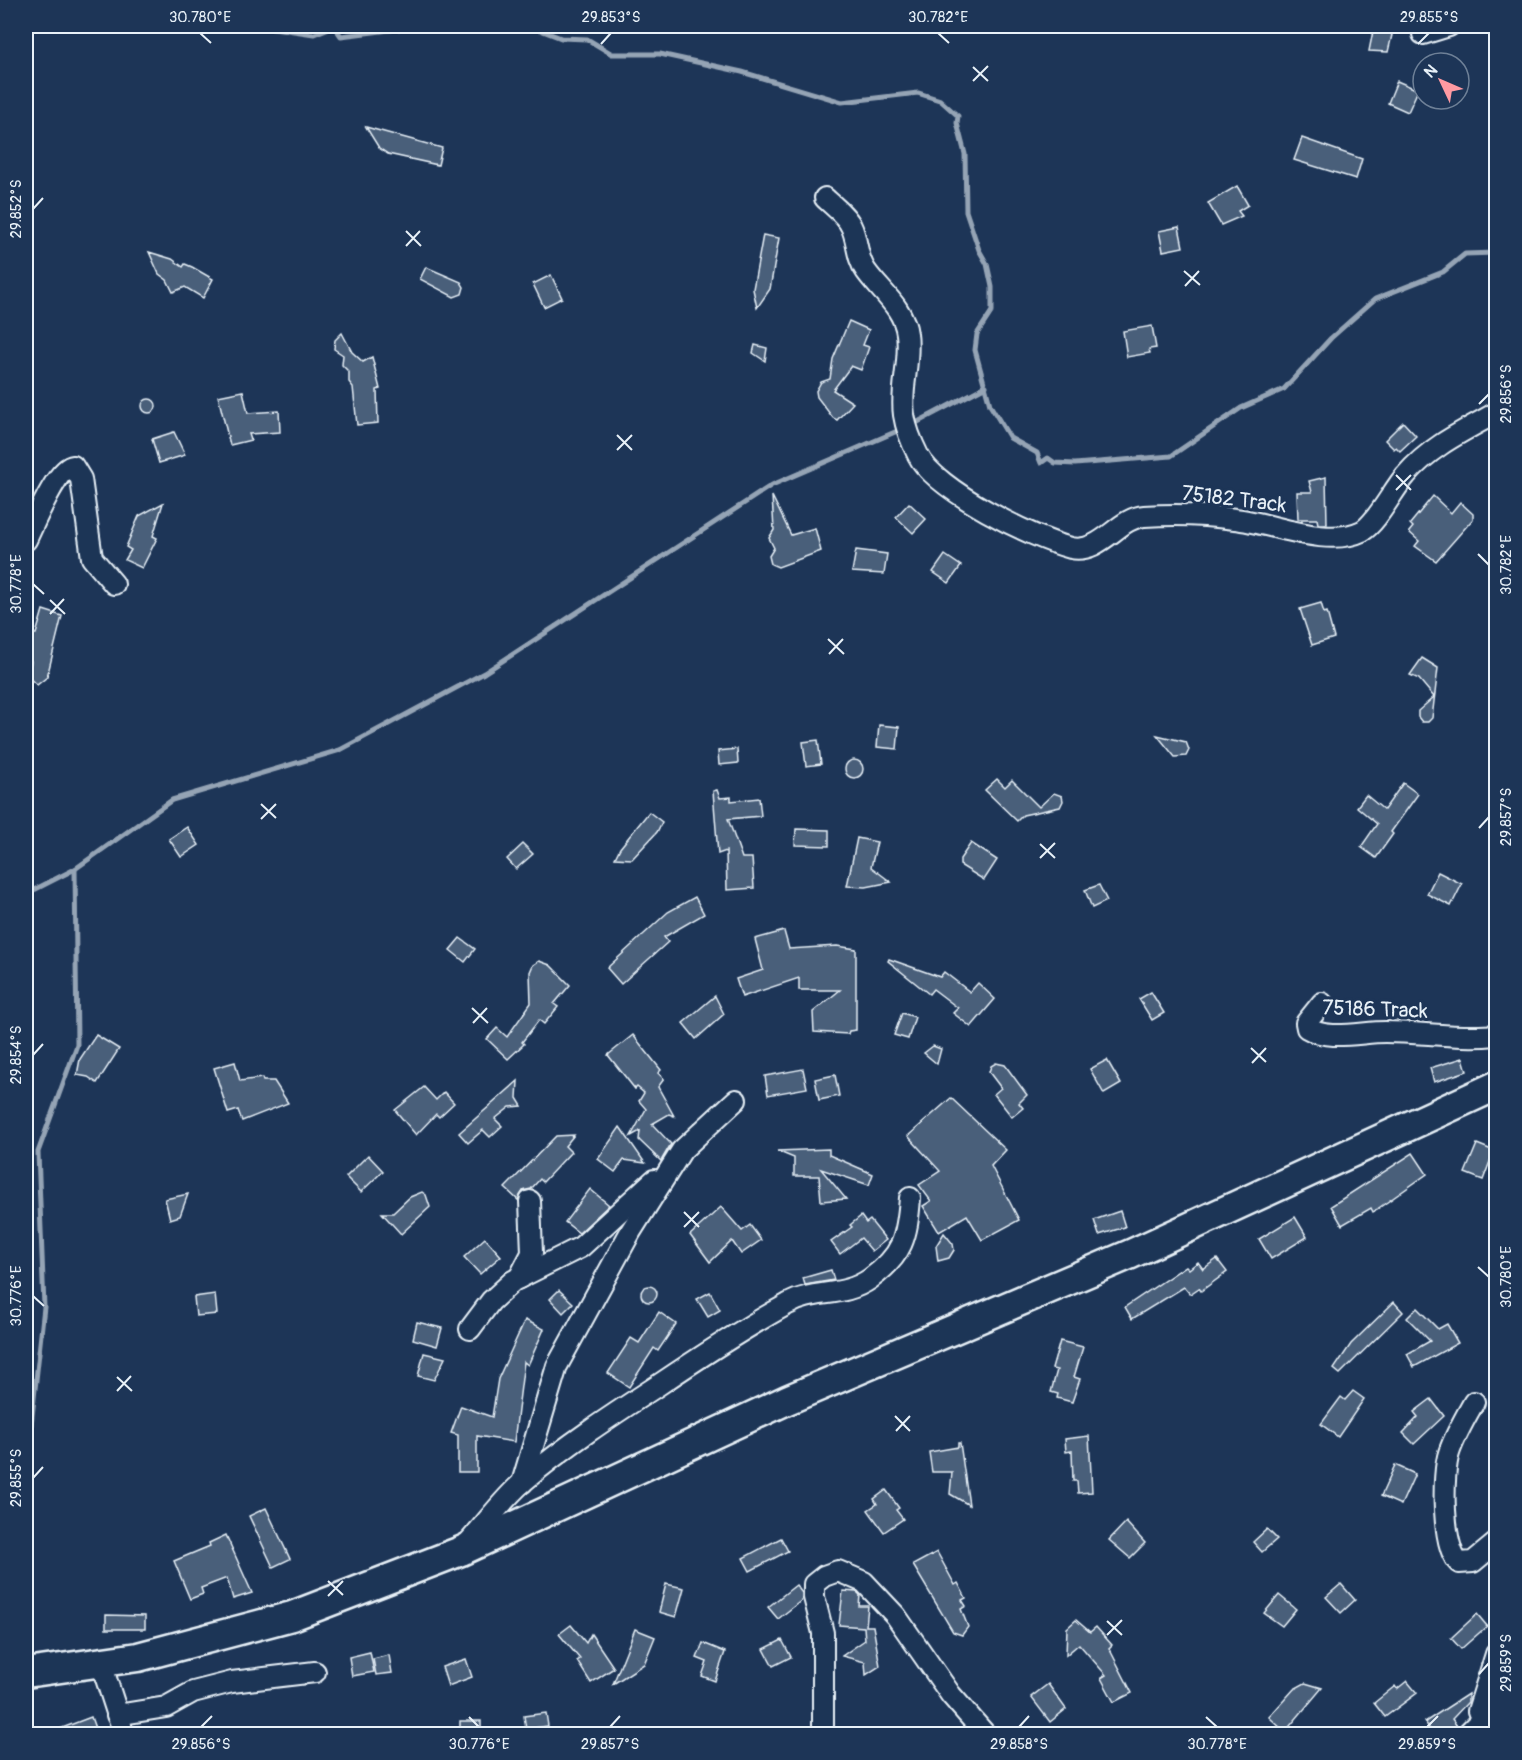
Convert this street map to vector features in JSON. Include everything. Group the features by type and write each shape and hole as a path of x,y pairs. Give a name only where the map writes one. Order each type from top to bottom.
{"street":[{"path":"1423,34 1449,26"},
{"name":"75182 Track","path":"825,198 851,224 864,269 898,310 907,330 910,356 903,400 904,416 920,459 951,488 990,514 1074,549 1092,545 1131,520 1147,516 1198,515 1238,519 1322,536 1344,536 1364,530 1406,475 1422,459 1439,445 1497,413"},
{"path":"26,540 56,480 64,469 73,466 81,479 92,558 114,584"},
{"name":"75186 Track","path":"1322,1003 1306,1023 1307,1028 1314,1032 1338,1034 1385,1032 1471,1038 1497,1035"},
{"path":"26,1672 138,1657 292,1616 461,1551 787,1400 1131,1254 1497,1086"},
{"path":"522,1483 557,1366 666,1171 691,1140 736,1100"},
{"path":"470,1329 490,1302 519,1278 581,1247 643,1188 666,1171"},
{"path":"461,1551 522,1483 588,1431 702,1354 791,1302 847,1292 869,1280 896,1257 904,1242 908,1231 910,1198"},
{"path":"519,1278 532,1253 530,1201"},
{"path":"1474,1402 1448,1455 1446,1520 1452,1553 1459,1563 1473,1562 1497,1543"},
{"path":"823,1734 823,1633 813,1597 814,1584 824,1576 837,1571 864,1582 896,1616 951,1695 985,1734"},
{"path":"1467,1734 1490,1719 1478,1711 1480,1698 1497,1654"},
{"path":"100,1663 119,1725 166,1707 193,1692 232,1682 315,1672"}],"building":[{"path":"1374,26 1383,26 1392,35 1388,52 1369,51"},
{"path":"1397,81 1411,87 1411,105 1408,112 1388,103"},
{"path":"366,127 442,148 438,165 388,154 379,148"},
{"path":"1302,138 1362,159 1356,179 1294,160"},
{"path":"1237,186 1248,205 1238,211 1242,216 1221,225 1208,203"},
{"path":"1179,227 1183,247 1163,251 1159,231"},
{"path":"763,235 779,238 770,289 757,308 753,289"},
{"path":"149,252 172,259 183,267 185,264 213,279 203,298 185,287 173,292 167,280 159,274"},
{"path":"426,267 461,282 464,287 462,294 454,297 420,279"},
{"path":"551,275 562,298 544,307 533,284"},
{"path":"849,321 869,330 863,345 869,347 861,370 851,366 833,390 853,403 837,420 817,397 816,391 821,382 830,379 833,359"},
{"path":"1152,326 1156,348 1149,349 1150,353 1127,357 1123,331"},
{"path":"342,333 352,352 363,362 372,357 380,389 377,390 378,423 357,425 349,372 342,365 343,355 334,349 335,340"},
{"path":"755,345 767,348 765,361 753,353"},
{"path":"243,391 248,413 279,411 280,432 249,434 251,440 230,445 218,396"},
{"path":"146,399 152,399 156,406 152,413 146,413 142,409 142,403"},
{"path":"1403,422 1416,436 1400,451 1396,447 1394,449 1385,440"},
{"path":"174,432 185,455 159,463 152,439"},
{"path":"1326,477 1327,524 1318,524 1317,519 1298,519 1297,492 1312,492 1309,481"},
{"path":"772,496 791,535 815,528 821,551 778,567 771,564 769,556 774,548 769,538 774,530"},
{"path":"1433,496 1451,513 1460,502 1473,514 1473,519 1436,561 1415,546 1419,541 1409,532 1413,527 1410,524"},
{"path":"163,503 153,536 157,538 142,568 125,560 131,550 126,547 139,516"},
{"path":"909,503 926,519 913,533 896,517"},
{"path":"856,550 887,554 884,574 852,572"},
{"path":"945,555 961,566 949,583 933,572"},
{"path":"1321,603 1324,613 1327,612 1334,638 1312,645 1300,609"},
{"path":"43,610 62,616 47,677 37,685 28,677 31,661 27,660 33,634 36,634"},
{"path":"1422,658 1438,668 1432,718 1428,722 1422,722 1418,717 1418,711 1434,697 1419,679 1410,675"},
{"path":"879,725 899,727 897,749 877,747"},
{"path":"1157,735 1186,742 1189,750 1186,756 1175,757"},
{"path":"818,740 821,764 806,766 803,742"},
{"path":"737,749 738,763 719,765 718,751"},
{"path":"850,760 858,760 863,765 861,776 850,778 845,773 845,765"},
{"path":"997,779 1005,787 1012,780 1039,807 1054,793 1062,796 1063,801 1060,807 1023,815 1017,821 985,790"},
{"path":"1403,783 1418,794 1376,858 1361,847 1377,824 1357,807 1366,795 1384,810"},
{"path":"717,790 720,798 731,797 731,801 759,798 761,816 728,819 742,858 752,858 754,888 727,890 726,851 718,854 713,791"},
{"path":"649,812 662,822 657,832 632,859 615,858 620,848"},
{"path":"187,827 199,845 181,857 169,839"},
{"path":"796,829 829,830 829,846 795,845"},
{"path":"857,838 877,842 871,867 891,882 866,887 847,886"},
{"path":"971,843 997,860 984,880 960,865 960,859"},
{"path":"523,844 533,854 516,869 507,859"},
{"path":"1438,872 1462,884 1451,906 1427,894"},
{"path":"1099,885 1107,901 1092,908 1085,890"},
{"path":"695,897 704,914 664,937 668,942 621,984 607,968 668,912"},
{"path":"784,931 789,949 837,946 856,949 856,1030 849,1031 848,1034 814,1032 813,1012 840,990 799,990 799,978 742,997 736,979 763,970 755,939"},
{"path":"460,938 475,949 465,962 450,950"},
{"path":"889,959 940,977 944,972 970,992 978,983 995,999 971,1027 953,1013 958,1008 933,989 929,994 888,961"},
{"path":"539,961 550,965 570,985 554,1004 558,1007 544,1024 539,1020 522,1042 524,1044 508,1059 487,1039 497,1028 507,1037 531,1003 530,972 533,965"},
{"path":"1151,992 1164,1013 1152,1020 1139,999"},
{"path":"715,996 724,1014 696,1039 683,1023"},
{"path":"902,1013 915,1017 908,1039 894,1035"},
{"path":"96,1035 119,1049 97,1083 88,1077 77,1075 80,1059"},
{"path":"633,1035 661,1070 658,1073 664,1079 658,1087 674,1116 669,1114 652,1124 671,1144 661,1161 639,1140 640,1131 631,1136 646,1109 639,1101 644,1093 637,1087 635,1089 608,1055"},
{"path":"933,1046 941,1049 937,1064 924,1053"},
{"path":"1463,1058 1467,1071 1434,1082 1430,1068"},
{"path":"1107,1060 1121,1084 1104,1094 1090,1069"},
{"path":"235,1062 240,1081 262,1078 263,1081 274,1081 288,1103 242,1121 238,1110 228,1113 214,1068"},
{"path":"996,1063 1005,1065 1027,1095 1019,1103 1023,1108 1012,1117 994,1094 1001,1088 989,1072 991,1066"},
{"path":"803,1069 807,1088 768,1095 765,1076"},
{"path":"835,1075 839,1096 819,1100 815,1079"},
{"path":"518,1081 517,1098 522,1106 510,1107 495,1119 502,1126 490,1137 483,1130 468,1143 459,1133"},
{"path":"424,1087 436,1100 444,1092 454,1103 439,1117 436,1114 416,1135 395,1110"},
{"path":"951,1098 1006,1150 991,1166 1019,1220 982,1240 967,1215 939,1232 923,1206 931,1201 919,1185 940,1171 908,1136"},
{"path":"620,1127 645,1163 624,1160 615,1172 598,1159"},
{"path":"574,1135 565,1146 571,1152 543,1182 540,1179 531,1189 523,1191 518,1200 505,1188 556,1136"},
{"path":"1477,1144 1494,1151 1483,1180 1465,1173"},
{"path":"829,1149 829,1155 873,1174 869,1185 821,1169 846,1199 821,1201 819,1176 794,1176 794,1158 777,1151"},
{"path":"1413,1153 1427,1174 1373,1212 1371,1208 1342,1225 1331,1206"},
{"path":"368,1155 383,1171 361,1192 346,1177"},
{"path":"590,1189 609,1205 579,1233 565,1222"},
{"path":"422,1192 426,1195 430,1207 401,1234 382,1213 393,1213 410,1197"},
{"path":"188,1194 180,1216 170,1219 165,1199"},
{"path":"721,1207 742,1231 750,1225 761,1240 741,1254 732,1241 710,1262 690,1235"},
{"path":"1120,1211 1125,1227 1099,1235 1094,1220"},
{"path":"861,1216 866,1223 870,1220 886,1240 872,1251 861,1238 840,1254 831,1242 852,1227 850,1225"},
{"path":"1295,1217 1307,1237 1271,1259 1259,1239"},
{"path":"944,1233 953,1244 954,1250 949,1258 938,1261 936,1246"},
{"path":"485,1238 501,1256 480,1274 464,1257"},
{"path":"1217,1259 1227,1272 1201,1291 1199,1288 1190,1294 1184,1287 1132,1319 1125,1307 1186,1266 1189,1269 1198,1262 1203,1269"},
{"path":"831,1270 834,1280 805,1285 803,1278"},
{"path":"646,1286 652,1286 657,1294 655,1300 646,1302 641,1297 641,1291"},
{"path":"559,1290 573,1303 563,1313 550,1299"},
{"path":"710,1292 720,1310 708,1317 697,1299"},
{"path":"215,1294 217,1314 196,1316 194,1297"},
{"path":"1394,1302 1403,1312 1340,1374 1334,1369 1351,1344"},
{"path":"1417,1308 1438,1329 1447,1324 1458,1343 1414,1367 1407,1354 1430,1341 1407,1318"},
{"path":"659,1312 676,1324 658,1351 654,1348 629,1387 608,1373 631,1338 639,1343"},
{"path":"525,1320 544,1329 528,1365 524,1362 514,1442 477,1436 477,1472 458,1472 458,1435 451,1433 461,1406 492,1417 498,1379"},
{"path":"417,1322 442,1328 437,1346 413,1339"},
{"path":"1060,1341 1083,1347 1074,1377 1080,1379 1072,1402 1057,1398 1058,1394 1051,1392 1057,1370 1052,1369"},
{"path":"424,1353 445,1358 434,1380 418,1376"},
{"path":"1353,1391 1364,1399 1338,1437 1321,1424 1341,1397 1345,1400"},
{"path":"1431,1399 1444,1416 1414,1444 1403,1433 1418,1417 1414,1412"},
{"path":"1089,1436 1092,1492 1078,1493 1077,1481 1073,1481 1072,1451 1066,1452 1065,1439"},
{"path":"960,1443 969,1505 950,1494 952,1472 932,1472 929,1452 958,1447"},
{"path":"1395,1465 1415,1474 1401,1505 1381,1496"},
{"path":"886,1490 899,1508 896,1510 903,1519 884,1532 868,1510 877,1504 874,1499"},
{"path":"266,1508 290,1559 273,1567 249,1516"},
{"path":"1126,1522 1145,1543 1130,1558 1109,1540"},
{"path":"1267,1529 1277,1539 1262,1552 1253,1542"},
{"path":"226,1535 252,1593 233,1599 227,1578 201,1588 203,1594 190,1599 174,1561 210,1546 209,1543"},
{"path":"781,1538 788,1551 750,1571 743,1558"},
{"path":"937,1552 955,1585 958,1583 966,1598 962,1600 966,1606 961,1609 968,1627 962,1635 953,1632 913,1565"},
{"path":"666,1584 684,1588 676,1617 659,1612"},
{"path":"1341,1584 1355,1600 1341,1613 1326,1597"},
{"path":"796,1585 802,1593 802,1600 778,1619 768,1607"},
{"path":"843,1591 857,1592 860,1595 859,1606 868,1606 866,1626 873,1626 880,1666 866,1675 865,1662 842,1656 865,1640 864,1627 839,1625"},
{"path":"1279,1595 1296,1609 1282,1626 1264,1613"},
{"path":"1477,1614 1487,1626 1461,1649 1451,1638"},
{"path":"106,1615 145,1616 145,1629 106,1629"},
{"path":"1076,1620 1090,1632 1096,1627 1112,1645 1109,1648 1132,1693 1114,1702 1101,1678 1106,1675 1079,1644 1066,1655 1067,1628"},
{"path":"571,1625 586,1643 591,1634 614,1668 591,1683 577,1661 580,1659 559,1634"},
{"path":"635,1629 655,1637 644,1664 613,1684"},
{"path":"782,1640 791,1657 773,1666 764,1649"},
{"path":"703,1643 725,1652 715,1681 702,1676 707,1662 697,1658"},
{"path":"370,1652 374,1672 352,1676 349,1657"},
{"path":"389,1655 392,1673 376,1675 373,1659"},
{"path":"466,1659 472,1677 448,1686 442,1667"},
{"path":"1407,1681 1417,1693 1385,1717 1374,1703 1395,1686 1397,1689"},
{"path":"1305,1683 1322,1688 1285,1732 1269,1717 1294,1689"},
{"path":"1048,1684 1066,1709 1050,1722 1031,1697"},
{"path":"1468,1694 1468,1702 1452,1719 1457,1726 1444,1734 1433,1734 1425,1722"},
{"path":"546,1713 548,1726 526,1729 524,1716"},
{"path":"91,1717 97,1734 49,1734 49,1733"},
{"path":"460,1721 481,1721 481,1734 460,1734"}],"waterway":[{"path":"260,26 314,34 334,26 341,36 422,26"},
{"path":"530,26 561,38 587,39 612,54 660,54 742,72 842,102 918,93 940,100 958,116 957,123 965,154 966,211 979,250 987,264 992,287 992,311 977,334 975,350 990,405 1010,438 1037,453 1041,463 1048,458 1055,463 1075,464 1171,456 1241,408 1284,389 1331,338 1375,299 1443,272 1465,254 1496,253"},
{"path":"914,424 986,386"},
{"path":"26,894 75,869 172,800 340,750 484,673 772,485 902,429"},
{"path":"26,1471 44,1307 38,1152 77,1045 75,869"}]}
